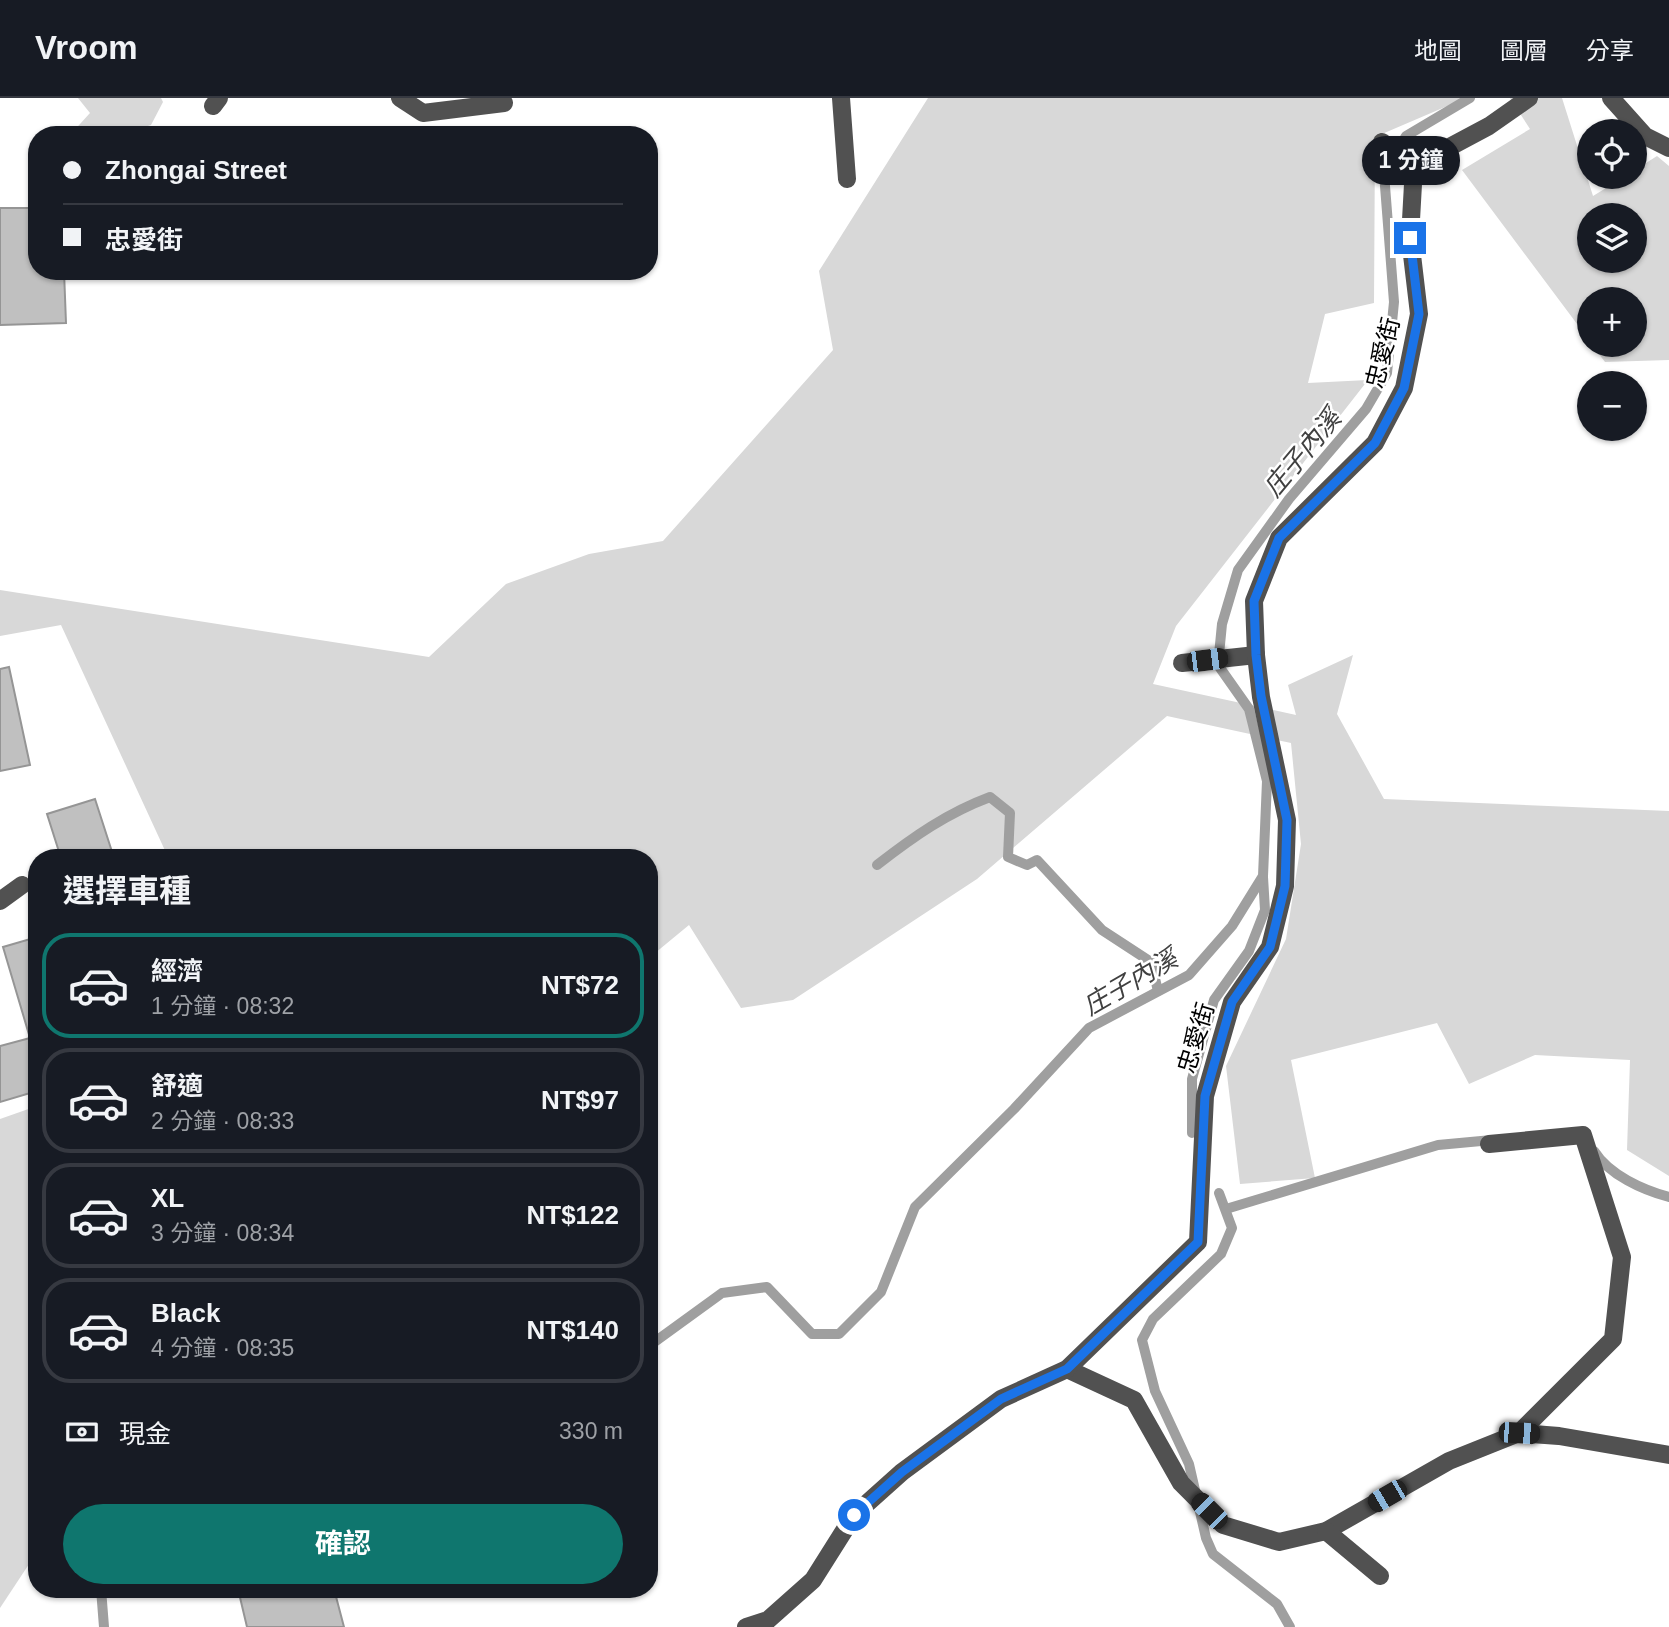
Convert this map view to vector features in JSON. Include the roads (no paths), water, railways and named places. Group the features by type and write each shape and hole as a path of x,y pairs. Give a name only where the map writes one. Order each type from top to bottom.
{"street":[{"path":"400,98 423,113 504,103"},
{"path":"841,98 847,178"},
{"path":"1382,142 1414,166 1489,126 1528,98"},
{"path":"1611,98 1644,136 1669,148"},
{"name":"忠愛街","path":"747,1627 768,1620 813,1580 854,1515 902,1472 1001,1399 1067,1369 1198,1242 1205,1096 1232,1002 1270,947 1285,886 1287,820 1261,696 1254,601 1279,538 1375,443 1404,388 1419,314 1410,238 1414,166"},
{"path":"1182,663 1256,655"},
{"path":"0,901 22,885"},
{"path":"1067,1369 1134,1400 1181,1483 1223,1525 1279,1542 1326,1531 1449,1461 1519,1433 1613,1339 1622,1258 1584,1135 1489,1144"},
{"path":"1519,1433 1559,1436 1669,1455"},
{"path":"1326,1531 1380,1576"}],"waterway":[{"name":"庄子內溪","path":"658,1339 722,1293 767,1287 812,1334 839,1334 881,1292 915,1207 1014,1109 1089,1028 1189,975 1232,926 1263,876 1267,781 1249,709 1218,665 1222,624 1238,570 1289,499 1366,409 1387,373 1394,302 1384,173 1406,136 1470,98"},
{"path":"877,865 959,810 990,797 1010,813 1008,857 1027,865 1037,860 1102,930 1151,962 1158,991"},
{"path":"1192,1133 1192,1079 1214,1000 1249,951 1265,910 1263,877"},
{"path":"1226,1209 1438,1145 1492,1140"},
{"path":"1594,1151 1600,1160 1617,1174 1669,1197"},
{"path":"1219,1193 1232,1228 1221,1254 1153,1319 1142,1340 1155,1391 1189,1464 1206,1538 1213,1554 1277,1604 1290,1627"},
{"name":"庄子內溪","path":"102,1598 104,1627"}]}
